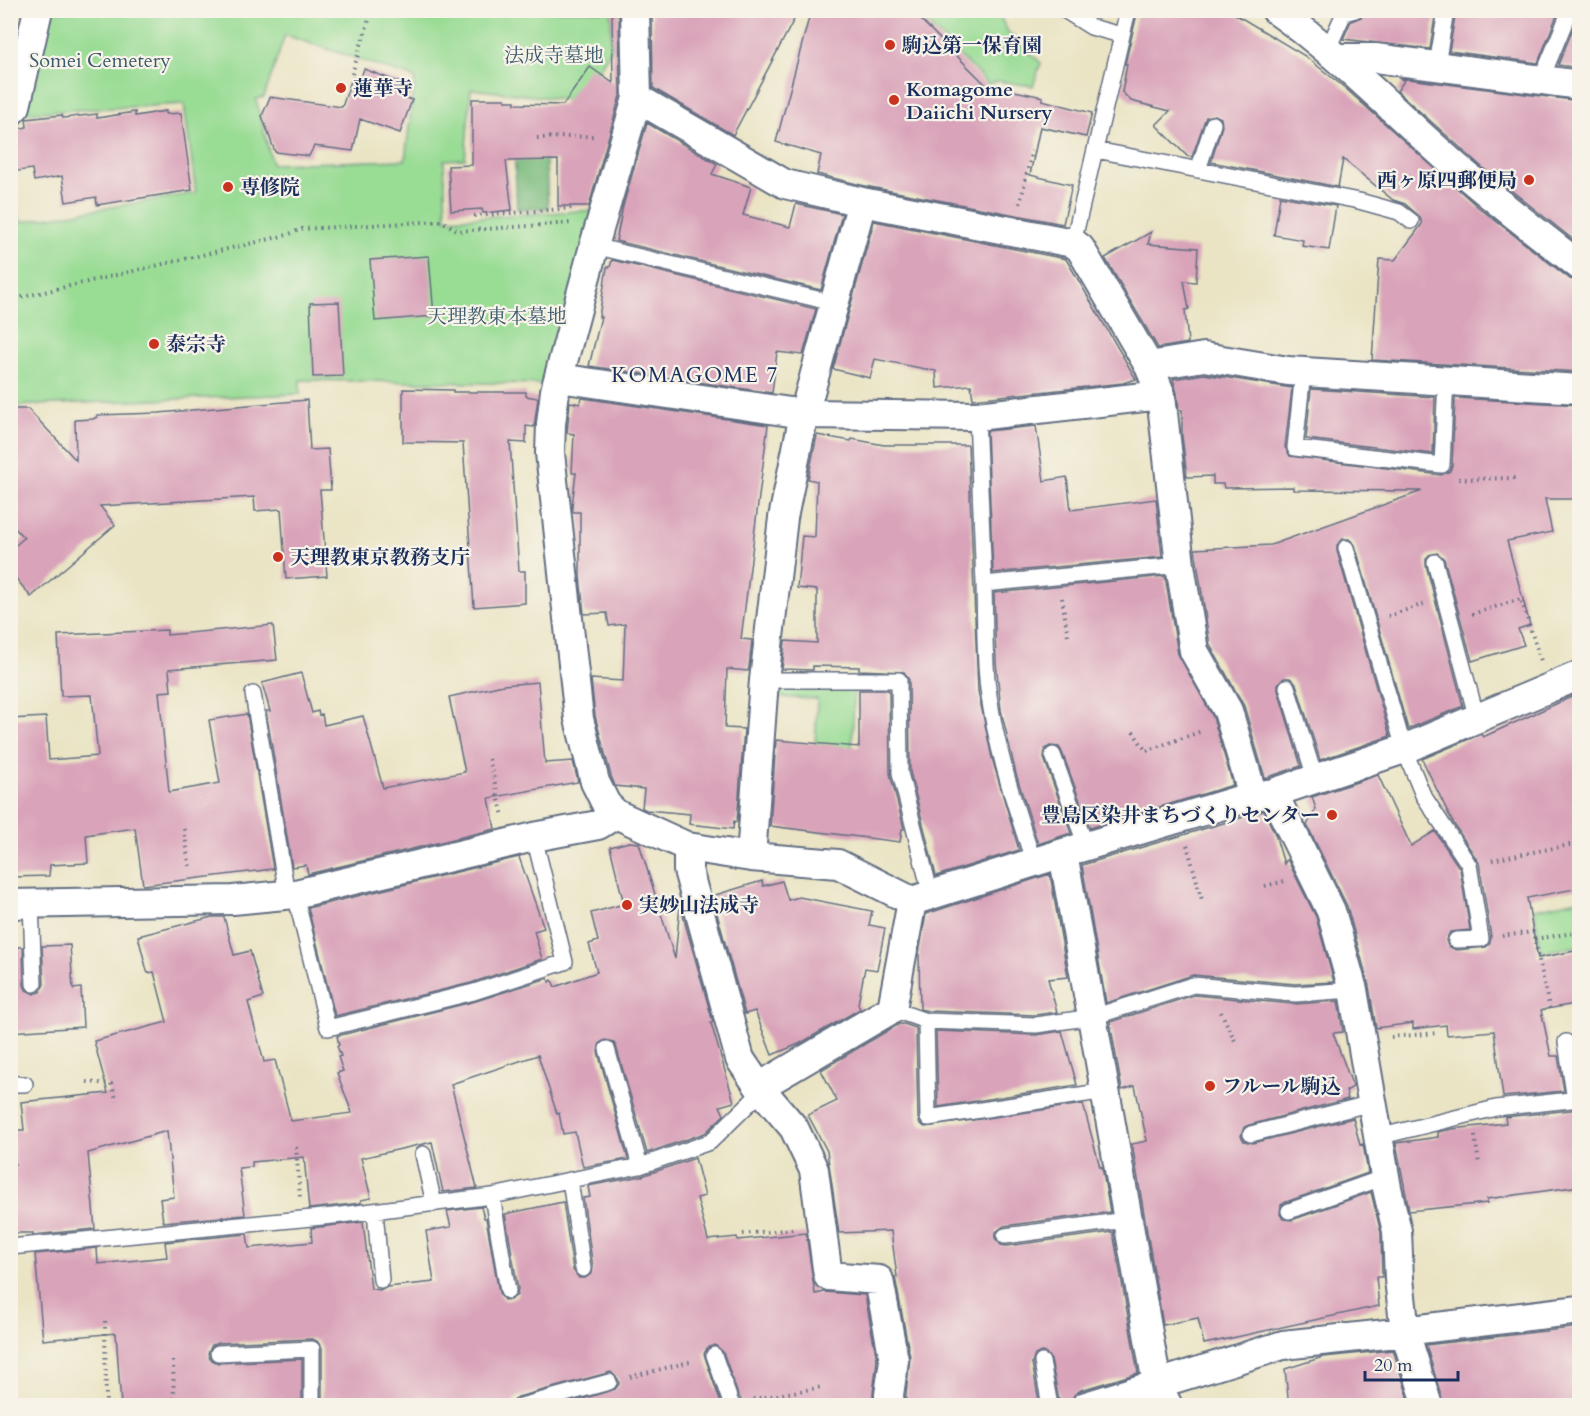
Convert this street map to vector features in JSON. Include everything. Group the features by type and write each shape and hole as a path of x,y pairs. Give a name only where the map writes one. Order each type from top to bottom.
{"street":[{"path":"10,112 16,106 38,10"},
{"path":"635,10 637,98 555,391 550,453 579,719 595,782 606,804 616,814 688,847 751,857 838,864 921,898 1180,818 1263,795 1404,749 1580,675"},
{"path":"1276,10 1332,54 1459,169 1580,266"},
{"path":"1332,54 1437,65 1580,85"},
{"path":"637,98 785,184 862,202 1073,243 1080,248 1149,366 1161,395 1180,565 1194,651 1228,711 1263,795 1331,911 1353,990 1385,1177 1397,1231 1405,1332 1428,1406"},
{"path":"751,857 764,680 783,518 804,414 862,202"},
{"path":"1149,366 1204,357 1288,371 1580,389"},
{"path":"559,378 804,414 977,416 1161,395"},
{"path":"21,904 233,900 291,894 522,840 598,825 616,814"},
{"path":"688,847 688,870 740,1059 760,1089 794,1128 814,1170 828,1276 879,1280 894,1360 889,1395 890,1406"},
{"path":"1074,850 1094,1017 1126,1220 1162,1395"},
{"path":"760,1089 892,1009 921,898"},
{"path":"1086,1406 1162,1395 1283,1345 1580,1310"}],"lane":[{"path":"1064,10 1091,27 1121,35"},
{"path":"1073,243 1128,10"},
{"path":"1332,54 1344,13 1355,10"},
{"path":"1437,65 1446,10"},
{"path":"1541,80 1570,10"},
{"path":"1198,170 1213,124"},
{"path":"1096,150 1359,201 1398,212 1411,221"},
{"path":"594,246 834,303"},
{"path":"1303,372 1295,448 1443,465 1446,380"},
{"path":"977,416 988,688 997,738 1014,803 1034,863"},
{"path":"1346,548 1404,749 1423,795 1469,865 1481,939 1456,940"},
{"path":"1435,562 1477,719"},
{"path":"984,584 1180,565"},
{"path":"764,680 899,680 900,773 921,898"},
{"path":"1287,687 1315,778"},
{"path":"252,694 291,894 328,1028 474,992 566,962 522,840"},
{"path":"1053,756 1074,850"},
{"path":"21,904 34,984"},
{"path":"892,1009 926,1021 1036,1025 1094,1017 1193,985 1295,994 1353,990"},
{"path":"926,1021 928,1118 1106,1091"},
{"path":"1378,1137 1496,1108 1577,1100 1566,1042"},
{"path":"607,1049 640,1166"},
{"path":"10,1247 434,1204 492,1196 640,1166 710,1142 760,1089"},
{"path":"1251,1134 1372,1102"},
{"path":"423,1154 434,1204"},
{"path":"1289,1210 1385,1177"},
{"path":"570,1180 584,1269"},
{"path":"492,1196 508,1291"},
{"path":"375,1211 381,1280"},
{"path":"1005,1236 1126,1220"},
{"path":"218,1353 312,1349 312,1406"},
{"path":"714,1355 732,1404"},
{"path":"1042,1362 1050,1406"},
{"path":"521,1406 609,1382"}],"path":[{"path":"351,74 372,10"},
{"path":"537,138 626,135"},
{"path":"1014,231 1032,151"},
{"path":"474,216 605,206"},
{"path":"10,300 287,235 302,229 442,220 458,231 576,222"},
{"path":"1443,465 1451,479 1518,478"},
{"path":"1058,576 1068,636"},
{"path":"1367,622 1444,598"},
{"path":"1450,620 1521,599 1550,687"},
{"path":"1133,732 1146,751 1231,721"},
{"path":"489,759 522,840"},
{"path":"1180,818 1202,900"},
{"path":"184,829 194,901"},
{"path":"1469,865 1580,843"},
{"path":"1481,939 1533,932 1550,1011"},
{"path":"1535,939 1580,932"},
{"path":"1361,1041 1438,1032"},
{"path":"87,1082 111,1084 117,1101"},
{"path":"296,1147 302,1219"},
{"path":"743,1234 821,1226"},
{"path":"105,1321 106,1406"},
{"path":"609,1382 714,1355"},
{"path":"173,1361 174,1406"},
{"path":"732,1404 823,1387"}],"green space":[{"path":"46,11 628,11 627,14 611,14 611,50 579,101 471,89 465,159 444,160 446,219 596,210 547,384 300,380 300,394 11,406 10,206 16,205 21,222 196,193 184,104 21,113","holes":["285,35 415,78 405,160 272,164 256,99 264,97"]},
{"path":"915,11 997,11 1008,32 1041,63 1033,86 998,81 988,84"},
{"path":"545,141 548,208 517,209 514,143"},
{"path":"772,686 854,689 852,753 815,750 817,699 772,697"},
{"path":"1579,900 1579,946 1541,952 1534,909"}],"building":[{"path":"612,10 619,10 620,96 589,206 558,206 558,160 506,161 512,210 483,213 482,209 451,211 448,166 472,165 472,99 505,99 505,101 515,101 515,104 563,105 590,67 613,83"},
{"path":"652,10 799,10 733,135 653,88"},
{"path":"811,10 911,10 986,85 1043,97 1042,100 1092,113 1086,137 1040,127 1030,175 1072,185 1063,224 865,186 817,174 821,155 776,142"},
{"path":"1138,10 1228,10 1305,56 1345,88 1478,207 1570,279 1580,282 1580,372 1372,360 1379,259 1395,260 1422,224 1420,217 1405,204 1393,200 1343,159 1338,187 1211,162 1222,126 1221,118 1215,115 1206,117 1192,157 1187,156 1156,125 1170,111 1131,101 1122,92 1127,64 1125,64"},
{"path":"1369,10 1436,10 1430,49 1343,39 1351,21 1361,17"},
{"path":"1456,10 1559,10 1538,63 1449,51"},
{"path":"1580,11 1580,68 1558,65 1579,14"},
{"path":"364,69 411,87 406,98 412,100 400,133 360,119 353,151 314,146 309,156 275,152 262,116 270,97 342,107 352,78 359,81"},
{"path":"1400,78 1580,101 1580,245 1484,169 1397,91 1404,81"},
{"path":"166,111 166,114 181,113 192,190 97,205 96,197 66,202 62,176 34,181 32,169 10,172 10,137 18,136 18,129 27,127 26,119 97,114 97,118 135,112 135,116"},
{"path":"647,123 717,164 712,174 751,187 743,215 790,227 796,204 842,214 821,290 616,241 623,206"},
{"path":"1280,196 1336,206 1329,250 1302,246 1303,240 1274,235"},
{"path":"874,221 1066,259 1136,379 1123,383 973,399 971,385 937,388 936,371 875,359 870,378 833,369"},
{"path":"1151,232 1148,244 1198,248 1196,282 1184,281 1189,309 1185,310 1188,343 1158,348 1105,258"},
{"path":"429,256 434,316 375,321 370,260"},
{"path":"612,260 816,309 803,355 777,352 772,393 589,366 601,317 599,317 607,267 610,267"},
{"path":"339,302 343,376 313,377 310,303"},
{"path":"1204,374 1292,388 1285,447 1290,456 1441,475 1450,471 1452,465 1455,398 1580,405 1580,499 1545,499 1552,532 1507,541 1530,625 1518,629 1524,645 1472,661 1444,559 1437,553 1429,555 1426,559 1463,706 1408,729 1355,545 1349,539 1343,539 1337,545 1337,551 1390,736 1320,760 1296,684 1290,678 1284,678 1278,684 1278,690 1301,766 1265,778 1244,706 1210,645 1195,549 1271,545 1422,491 1293,490 1293,487 1224,488 1223,484 1213,484 1213,476 1187,477 1182,436 1182,410 1179,410 1173,379"},
{"path":"403,389 526,392 526,396 538,398 534,427 526,426 526,443 510,442 519,571 525,571 525,603 474,607 463,443 403,442"},
{"path":"1311,389 1435,397 1433,454 1306,439"},
{"path":"582,398 768,425 741,639 752,640 749,667 748,671 727,669 725,728 744,729 737,822 734,821 733,829 689,824 690,814 646,810 642,808 644,789 615,786 611,776 595,716 591,679 623,681 625,624 609,626 607,613 584,614 580,576 580,512 573,512 572,506 576,473 572,473 574,434 567,433 570,402 580,404"},
{"path":"307,400 310,450 328,449 331,490 320,490 327,576 286,579 281,509 255,511 254,497 100,506 115,525 31,597 10,571 10,550 24,538 10,523 10,409 28,409 76,460 75,420 93,419 97,415 159,413"},
{"path":"1036,426 1044,481 1067,477 1071,510 1156,499 1162,557 993,573 987,431"},
{"path":"817,435 884,445 968,445 978,691 992,758 1019,850 936,876 910,772 909,680 904,672 859,670 859,667 813,666 813,670 782,669 785,641 817,643 817,590 797,588 802,536 815,537 817,481 808,479"},
{"path":"1165,576 1178,654 1213,717 1233,785 1090,828 1062,752 1059,747 1050,746 1045,749 1044,758 1071,833 1038,844 1016,774 1001,710 996,662 994,593"},
{"path":"273,625 277,660 169,669 171,691 159,692 169,792 220,783 209,720 247,714 273,869 143,885 135,828 86,835 88,863 50,865 49,876 10,877 10,719 46,717 49,760 98,756 92,695 61,696 58,635 167,630 167,635"},
{"path":"301,673 312,713 318,711 319,715 322,714 324,725 363,716 383,788 465,772 449,697 503,685 538,682 545,763 573,761 578,782 489,798 495,829 308,874 306,865 292,867 266,711 270,711 262,683"},
{"path":"859,690 889,690 890,773 904,829 902,829 900,842 770,826 776,740 859,747"},
{"path":"1580,693 1580,888 1527,898 1538,958 1580,950 1580,1003 1541,1010 1551,1056 1558,1056 1564,1091 1503,1097 1494,1031 1447,1035 1446,1025 1413,1029 1413,1023 1376,1028 1369,986 1347,906 1307,825 1316,809 1312,797 1378,775 1411,846 1435,831 1460,869 1470,930 1450,932 1446,940 1448,946 1456,950 1486,947 1491,937 1479,863 1452,821 1422,759 1481,734 1483,737"},
{"path":"1264,811 1275,834 1284,864 1287,859 1316,917 1334,982 1295,984 1193,975 1106,1003 1082,865"},
{"path":"629,842 639,843 675,959 680,905 734,1102 720,1106 724,1115 705,1133 647,1153 616,1046 613,1042 605,1040 600,1043 598,1052 628,1159 583,1167 575,1132 563,1134 559,1113 557,1114 538,1055 451,1084 477,1188 443,1192 432,1142 361,1158 371,1198 361,1200 361,1203 309,1209 304,1157 252,1162 252,1167 239,1168 245,1215 163,1222 160,1199 174,1197 167,1131 88,1153 95,1229 33,1235 33,1233 10,1233 10,1164 15,1164 12,1130 24,1130 21,1102 108,1093 94,1041 167,1022 154,972 148,973 147,971 138,936 212,917 224,917 234,955 250,951 263,997 248,1002 264,1062 275,1060 291,1121 352,1113 337,1073 343,1071 338,1057 341,1056 337,1046 339,1045 337,1036 476,1001 548,978 549,982 552,980 555,987 597,972 589,944 598,941 591,913 624,904 610,847"},
{"path":"519,857 544,928 534,931 542,959 471,983 335,1016 308,908"},
{"path":"1050,874 1068,977 1048,979 1057,1012 1035,1015 920,1009 919,953 926,914"},
{"path":"762,881 763,886 782,881 788,900 799,897 872,911 869,925 885,928 877,970 865,968 858,1004 860,1009 799,1044 772,1055 755,1011 745,1014 712,896"},
{"path":"70,945 73,989 81,988 83,1027 10,1032 10,947 23,947 24,985 26,990 34,994 40,992 44,984 42,946"},
{"path":"1194,995 1294,1004 1338,1001 1343,1032 1333,1033 1353,1087 1346,1091 1348,1099 1249,1125 1244,1127 1241,1136 1244,1141 1253,1143 1353,1118 1360,1145 1363,1144 1368,1173 1286,1202 1281,1205 1280,1214 1283,1219 1292,1220 1371,1192 1381,1233 1382,1277 1376,1277 1379,1306 1204,1344 1198,1318 1163,1325 1132,1144 1147,1141 1135,1086 1122,1090 1110,1022"},
{"path":"899,1024 916,1028 918,1118 920,1124 925,1127 1083,1104 1100,1167 1102,1167 1110,1212 1004,1226 996,1232 995,1238 1001,1245 1006,1246 1113,1232 1138,1373 1081,1390 1074,1395 1070,1406 1060,1406 1051,1360 1046,1353 1041,1352 1035,1355 1032,1363 1040,1406 906,1406 910,1357 895,1277 897,1277 891,1231 839,1233 827,1151 808,1115 837,1101 821,1070"},
{"path":"936,1031 1036,1035 1062,1031 1077,1085 938,1107"},
{"path":"1580,1109 1580,1186 1487,1199 1487,1203 1409,1211 1396,1143 1438,1137 1438,1132 1452,1129 1506,1123 1505,1117"},
{"path":"695,1158 705,1196 697,1198 708,1240 737,1237 738,1240 806,1233 815,1294 825,1292 865,1295 877,1360 873,1406 745,1406 738,1395 723,1352 715,1345 707,1348 704,1354 721,1404 718,1406 560,1406 615,1389 619,1384 618,1379 611,1372 518,1397 512,1406 486,1406 486,1403 322,1406 322,1348 317,1341 312,1339 218,1343 212,1345 208,1353 210,1359 218,1363 302,1359 302,1406 121,1406 116,1333 43,1340 35,1254 97,1248 98,1264 167,1257 165,1242 247,1234 249,1248 312,1242 311,1228 363,1222 371,1289 382,1290 387,1287 434,1282 426,1231 451,1227 447,1211 481,1207 484,1218 486,1218 499,1293 504,1300 510,1300 517,1295 518,1289 505,1214 563,1202 573,1270 579,1278 585,1278 592,1273 593,1268 583,1198 590,1197 588,1186 642,1176"},
{"path":"1580,1327 1580,1406 1444,1406 1426,1345"},
{"path":"1393,1350 1411,1406 1289,1406 1285,1369 1323,1357"}],"place":[{"name":"駒込第一保育園","path":"890,45"},
{"name":"蓮華寺","path":"341,88"},
{"name":"Komagome Daiichi Nursery","path":"894,100"},
{"name":"西ヶ原四郵便局","path":"1529,180"},
{"name":"専修院","path":"228,187"},
{"name":"泰宗寺","path":"154,344"},
{"name":"天理教東京教務支庁","path":"278,557"},
{"name":"豊島区染井まちづくりセンター","path":"1332,815"},
{"name":"実妙山法成寺","path":"627,905"},
{"name":"フルール駒込","path":"1210,1086"}],"district":[{"name":"KOMAGOME 7","path":"695,375"}],"park label":[{"name":"法成寺墓地","path":"554,55"},
{"name":"Somei Cemetery","path":"100,60"},
{"name":"天理教東本墓地","path":"497,316"}]}
